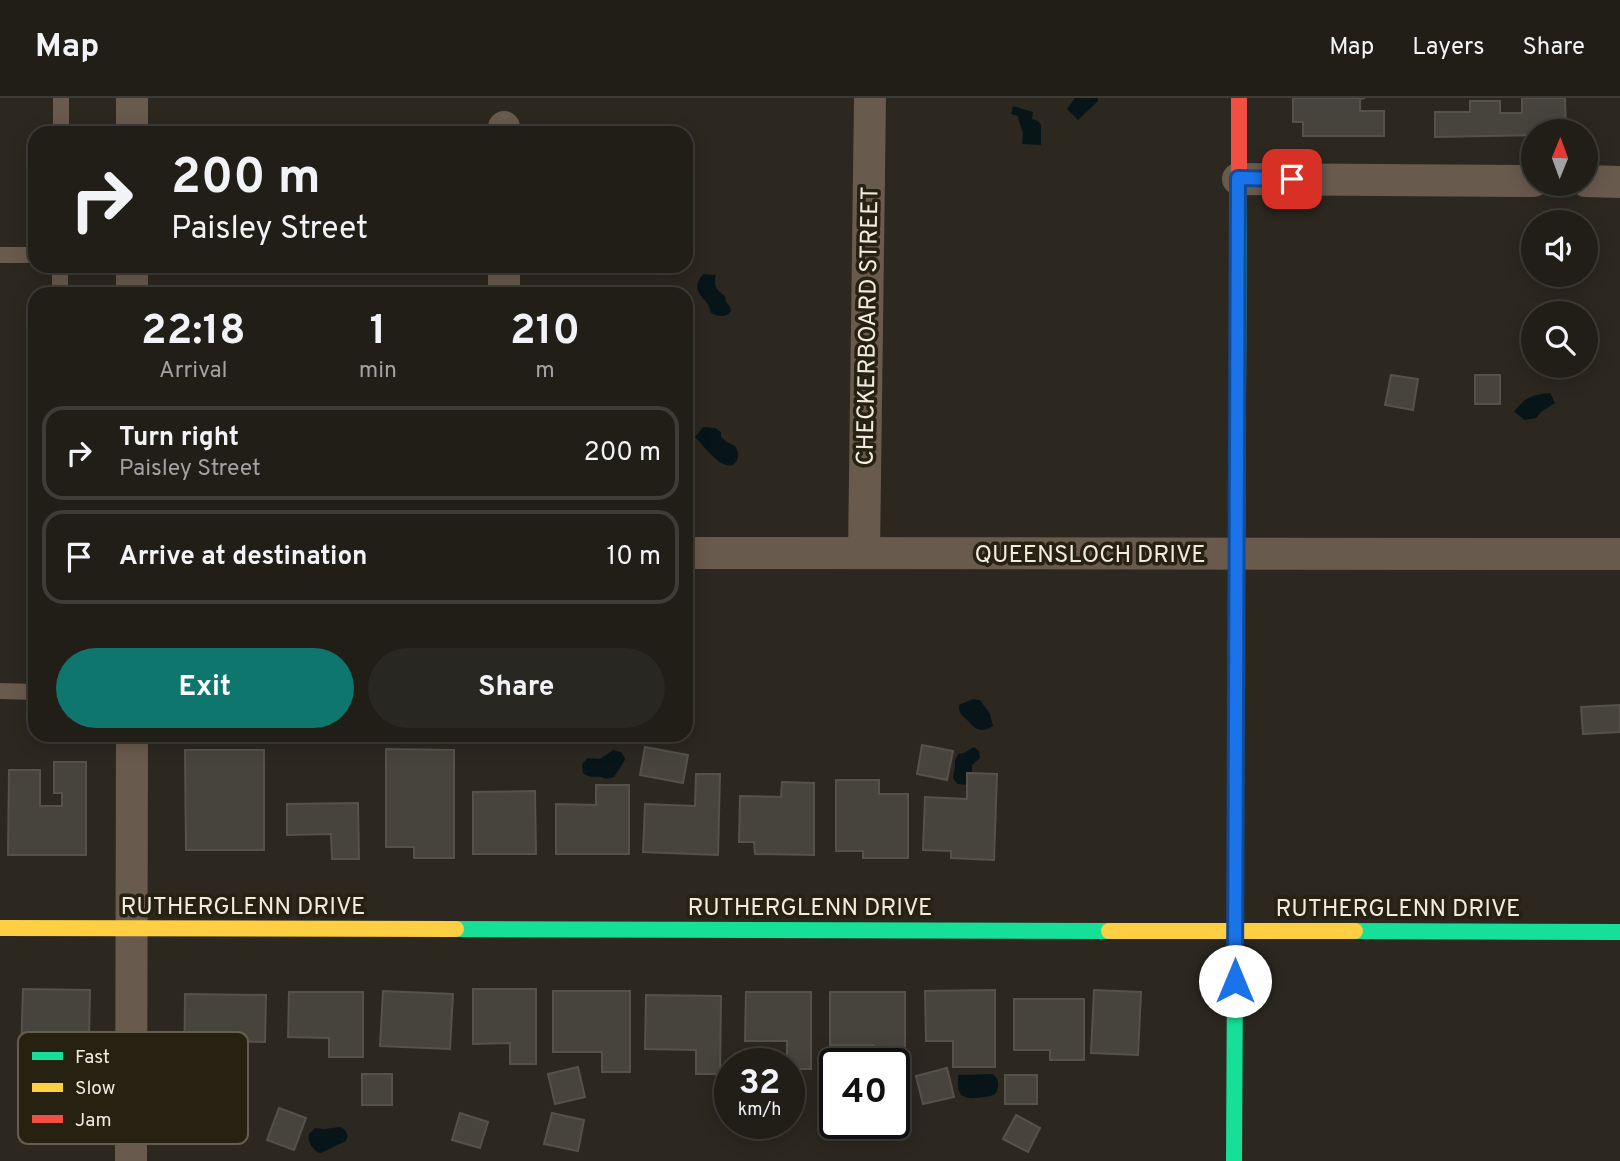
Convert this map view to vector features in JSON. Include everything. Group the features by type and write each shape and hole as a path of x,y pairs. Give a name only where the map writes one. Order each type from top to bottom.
{"street":[{"path":"132,98 132,126"},
{"name":"CHECKERBOARD STREET","path":"864,553 870,98"},
{"path":"1234,1161 1239,98"},
{"path":"1238,178 1521,181"},
{"path":"1598,181 1620,182"},
{"name":"QUEENSLOCH DRIVE","path":"693,553 1620,554"},
{"path":"132,742 132,1032"},
{"name":"RUTHERGLENN DRIVE","path":"0,928 1620,932"}],"lane":[{"path":"61,98 61,126"},
{"path":"0,255 28,255"},
{"path":"0,690 28,691"}],"shaded area":[{"path":"1075,98 1098,98 1098,101 1078,120 1067,109"},
{"path":"1013,106 1033,112 1032,119 1041,125 1041,145 1022,144 1023,132 1018,116 1011,114"},
{"path":"703,274 716,275 716,287 725,296 730,307 731,311 727,315 711,313 700,295 697,286"},
{"path":"1550,393 1555,403 1536,418 1525,420 1514,412 1529,398"},
{"path":"703,427 715,428 721,432 721,437 735,446 738,454 736,462 726,465 709,452 695,437"},
{"path":"973,699 980,700 990,714 993,726 985,730 978,729 961,714 959,705"},
{"path":"974,747 979,751 980,758 972,765 972,778 967,785 957,784 953,778 958,754"},
{"path":"613,750 621,752 625,758 614,777 606,779 583,773 582,764 588,758 600,759"},
{"path":"992,1074 997,1078 998,1084 994,1095 971,1098 960,1093 958,1075"},
{"path":"340,1127 347,1133 346,1141 321,1153 311,1146 309,1134 315,1128"}],"building":[{"path":"1293,98 1365,98 1360,99 1360,111 1384,111 1384,136 1303,136 1303,122 1293,122"},
{"path":"1522,98 1565,98 1566,119 1521,119 1521,135 1435,137 1435,112 1470,112 1470,101 1500,101 1500,113 1522,113"},
{"path":"1391,375 1418,379 1413,410 1385,405"},
{"path":"1475,375 1500,375 1500,404 1475,404"},
{"path":"1620,705 1620,732 1583,734 1581,707"},
{"path":"922,745 953,751 947,780 917,774"},
{"path":"645,747 688,755 683,783 640,775"},
{"path":"386,749 454,750 454,858 414,858 414,847 386,847"},
{"path":"185,750 264,750 264,850 186,850"},
{"path":"54,762 86,762 86,855 8,855 9,770 40,770 40,806 62,806 62,793 54,793"},
{"path":"967,773 997,774 994,860 951,858 951,851 923,850 925,797 967,799"},
{"path":"696,774 720,774 718,855 643,852 645,804 695,806"},
{"path":"836,780 879,780 879,794 908,794 908,858 863,858 863,851 836,851"},
{"path":"782,782 814,783 814,855 755,854 754,842 739,842 740,796 781,797"},
{"path":"596,785 629,785 629,854 556,854 556,804 596,805"},
{"path":"535,791 536,854 473,854 473,792"},
{"path":"358,803 359,859 332,859 331,834 287,835 287,804"},
{"path":"23,989 90,990 89,1032 22,1032"},
{"path":"473,989 536,989 536,1064 510,1064 510,1043 473,1044"},
{"path":"995,990 995,1067 953,1067 953,1041 926,1041 925,991"},
{"path":"1094,990 1141,992 1138,1055 1091,1053"},
{"path":"383,991 453,994 450,1049 380,1046"},
{"path":"553,991 630,991 630,1072 602,1072 602,1052 553,1052"},
{"path":"289,992 363,992 363,1057 329,1057 329,1038 288,1037"},
{"path":"746,992 811,992 811,1069 805,1069 805,1048 787,1048 787,1041 745,1041"},
{"path":"830,992 905,992 905,1048 830,1045"},
{"path":"185,994 266,995 265,1042 248,1042 248,1032 185,1032"},
{"path":"646,995 721,996 720,1048 714,1048 714,1074 696,1074 696,1050 645,1049"},
{"path":"1014,999 1084,999 1084,1060 1050,1060 1050,1050 1014,1050"},
{"path":"578,1067 585,1097 555,1104 548,1074"},
{"path":"947,1068 954,1097 923,1104 916,1076"},
{"path":"362,1074 392,1074 392,1105 362,1105"},
{"path":"1005,1075 1037,1075 1037,1104 1005,1104"},
{"path":"279,1108 306,1118 294,1150 267,1140"},
{"path":"460,1113 488,1122 480,1148 452,1140"},
{"path":"552,1113 584,1120 578,1151 544,1144"},
{"path":"1016,1115 1040,1128 1028,1152 1003,1139"}],"traffic: fast":[{"path":"1234,1161 1239,202"},
{"path":"456,929 1109,931"},
{"path":"1355,931 1620,932"}],"traffic: slow":[{"path":"0,928 456,929"},
{"path":"1109,931 1355,931"}],"traffic: jam":[{"path":"1239,98 1239,202"}],"route":[{"path":"1235,981 1238,178 1292,179"}]}
